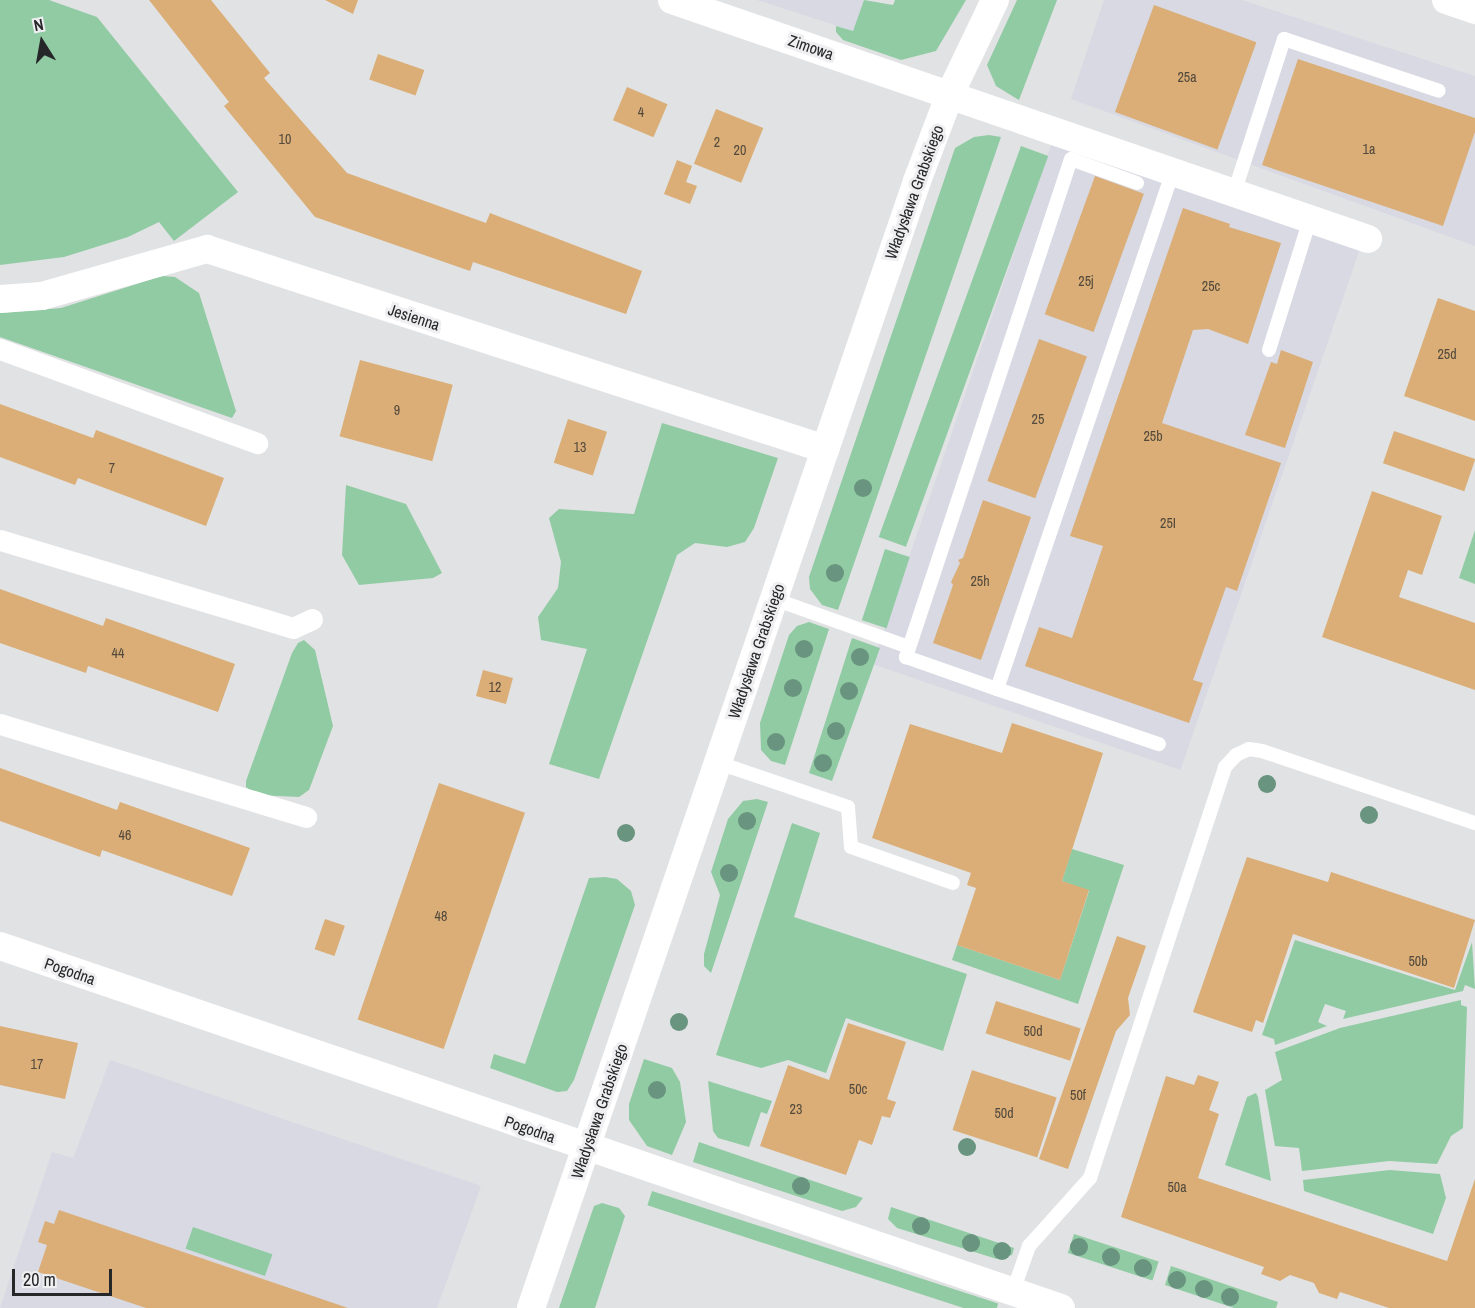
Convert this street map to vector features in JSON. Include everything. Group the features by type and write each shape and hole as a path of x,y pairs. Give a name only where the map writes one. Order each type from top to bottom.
{"street":[{"name":"Zimowa","path":"672,0 1368,239"},
{"name":"Władysława Grabskiego","path":"531,1308 825,449 950,94 995,0"},
{"path":"1446,0 1475,10"},
{"name":"Jesienna","path":"0,299 42,296 207,249 825,449"},
{"path":"0,349 257,443"},
{"path":"0,540 293,628 312,619"},
{"path":"0,724 306,817"},
{"name":"Pogodna","path":"0,946 586,1148 1010,1300 1061,1308"}],"lane":[{"path":"1234,193 1284,39 1438,91"},
{"path":"1137,183 1071,159 906,657 1159,744"},
{"path":"997,689 1173,171"},
{"path":"1269,351 1310,219"},
{"path":"774,599 909,647"},
{"path":"1010,1300 1029,1246 1090,1178 1225,767 1236,755 1249,749 1262,752 1475,823"},
{"path":"719,763 848,807 850,847 953,883"}],"shaded area":[{"path":"757,0 864,0 853,31"},
{"path":"1104,0 1242,0 1475,76 1475,246 1071,99"},
{"path":"1052,142 1360,248 1181,770 872,664"},
{"path":"110,1060 481,1186 437,1308 0,1308 52,1152 73,1158"}],"green space":[{"path":"0,0 49,0 97,17 238,192 174,241 159,222 128,237 64,257 0,265"},
{"path":"864,0 893,5 895,0 966,0 936,51 901,60 843,40 836,32 836,26 853,31"},
{"path":"1017,0 1057,0 1019,100 996,86 987,65"},
{"path":"989,135 1001,137 838,610 822,605 810,589 809,577 955,148 974,137"},
{"path":"1021,146 1048,156 906,547 879,537"},
{"path":"162,276 175,277 199,293 236,411 232,418 0,337 0,313 61,308"},
{"path":"662,423 778,458 754,528 745,542 727,547 695,543 677,555 599,779 549,764 587,649 541,640 538,617 558,588 561,562 549,518 559,509 634,514"},
{"path":"346,485 406,504 442,573 433,578 359,585 342,555"},
{"path":"1475,530 1475,584 1459,578"},
{"path":"885,549 910,557 887,628 862,620"},
{"path":"809,622 829,629 785,765 771,761 761,750 760,723 789,635 797,626"},
{"path":"852,638 880,648 832,781 809,773"},
{"path":"304,640 315,650 333,726 309,790 299,797 256,795 246,787 246,781 292,653 298,643"},
{"path":"757,799 768,802 711,973 704,966 704,954 720,895 711,872 728,819 743,801"},
{"path":"792,823 820,833 794,917 967,974 943,1051 846,1018 826,1073 788,1060 761,1068 716,1055"},
{"path":"1072,849 1124,865 1078,1004 952,960 957,945 1060,980 1089,891 1062,881"},
{"path":"589,878 617,879 631,891 635,905 574,1080 567,1091 557,1092 490,1068 494,1054 525,1064"},
{"path":"1295,940 1455,990 1472,942 1475,989 1465,985 1463,991 1343,1019 1346,1011 1325,1004 1318,1022 1327,1026 1275,1045 1274,1039 1262,1035"},
{"path":"1461,1000 1461,1005 1467,1007 1463,1128 1451,1136 1437,1164 1389,1161 1302,1171 1299,1148 1275,1146 1265,1090 1282,1080 1275,1052 1340,1028"},
{"path":"644,1059 672,1068 680,1082 686,1122 672,1155 647,1146 629,1120 629,1104"},
{"path":"708,1081 772,1101 767,1114 761,1112 749,1147 718,1138 713,1131"},
{"path":"1256,1093 1271,1181 1225,1165 1247,1097"},
{"path":"699,1142 863,1198 856,1207 842,1211 693,1162"},
{"path":"1390,1170 1440,1174 1446,1198 1433,1234 1304,1191 1303,1180"},
{"path":"652,1191 998,1303 997,1308 964,1308 647,1205"},
{"path":"602,1203 619,1208 625,1216 595,1308 559,1308 594,1206"},
{"path":"891,1207 1014,1248 1012,1255 997,1259 897,1228 888,1219"},
{"path":"193,1227 272,1254 265,1276 186,1249"},
{"path":"1074,1234 1159,1262 1152,1281 1068,1253"},
{"path":"1171,1266 1278,1302 1276,1308 1234,1308 1165,1285"}],"building":[{"path":"149,0 211,0 270,73 264,78 347,173 486,223 490,213 642,271 626,314 473,262 470,271 315,217 224,106 229,102"},
{"path":"325,0 358,0 353,14"},
{"path":"1154,5 1256,42 1217,149 1115,112"},
{"path":"378,54 424,70 416,95 369,80"},
{"path":"1298,59 1475,118 1475,132 1443,226 1262,165"},
{"path":"627,87 668,104 653,137 613,120"},
{"path":"716,109 763,128 741,183 694,164"},
{"path":"677,160 692,166 686,182 697,186 690,204 664,194"},
{"path":"1095,176 1144,194 1094,332 1045,314"},
{"path":"1183,208 1230,224 1229,227 1281,243 1248,344 1208,329 1193,330 1162,423 1281,463 1237,591 1226,587 1193,680 1203,683 1189,723 1025,666 1039,627 1072,638 1103,546 1070,536"},
{"path":"1438,298 1475,311 1475,421 1404,396"},
{"path":"1039,339 1087,356 1035,498 987,481"},
{"path":"1281,350 1313,362 1285,448 1245,435 1271,362 1277,364"},
{"path":"360,360 453,385 432,461 340,436"},
{"path":"0,404 93,438 96,430 224,478 206,526 78,478 75,485 0,457"},
{"path":"568,419 607,432 593,475 554,463"},
{"path":"1394,431 1475,459 1464,491 1383,463"},
{"path":"1372,491 1442,516 1422,575 1408,570 1399,597 1475,623 1475,690 1322,637"},
{"path":"983,500 1031,517 981,660 933,643 953,585 951,582 960,563 958,560 963,558"},
{"path":"0,589 103,626 106,618 235,664 218,712 88,666 86,673 0,643"},
{"path":"483,670 513,678 506,704 476,696"},
{"path":"1012,723 1103,753 1062,881 1089,890 1060,980 957,945 976,888 967,885 971,873 872,838 910,724 1002,753"},
{"path":"0,768 117,810 120,802 250,848 232,896 102,850 100,857 0,821"},
{"path":"439,783 525,813 444,1049 358,1019"},
{"path":"1247,857 1328,882 1331,872 1475,920 1454,988 1293,934 1263,1023 1256,1020 1252,1032 1193,1012"},
{"path":"325,919 345,926 334,956 315,949"},
{"path":"1117,936 1146,946 1128,998 1130,1015 1116,1031 1068,1169 1039,1159"},
{"path":"996,1001 1081,1029 1070,1061 985,1033"},
{"path":"848,1023 906,1042 887,1099 896,1102 890,1118 882,1116 872,1145 859,1140 846,1175 760,1146 788,1065 829,1080"},
{"path":"0,1026 78,1043 65,1099 0,1085"},
{"path":"972,1070 1057,1098 1037,1157 953,1130"},
{"path":"1198,1075 1219,1082 1209,1110 1219,1114 1198,1178 1447,1261 1475,1179 1475,1308 1389,1308 1340,1292 1337,1299 1319,1293 1314,1283 1290,1275 1280,1281 1261,1274 1264,1267 1121,1217 1166,1076 1194,1085"},
{"path":"59,1210 348,1308 146,1308 38,1272 47,1245 38,1242 45,1221 54,1224"}]}
